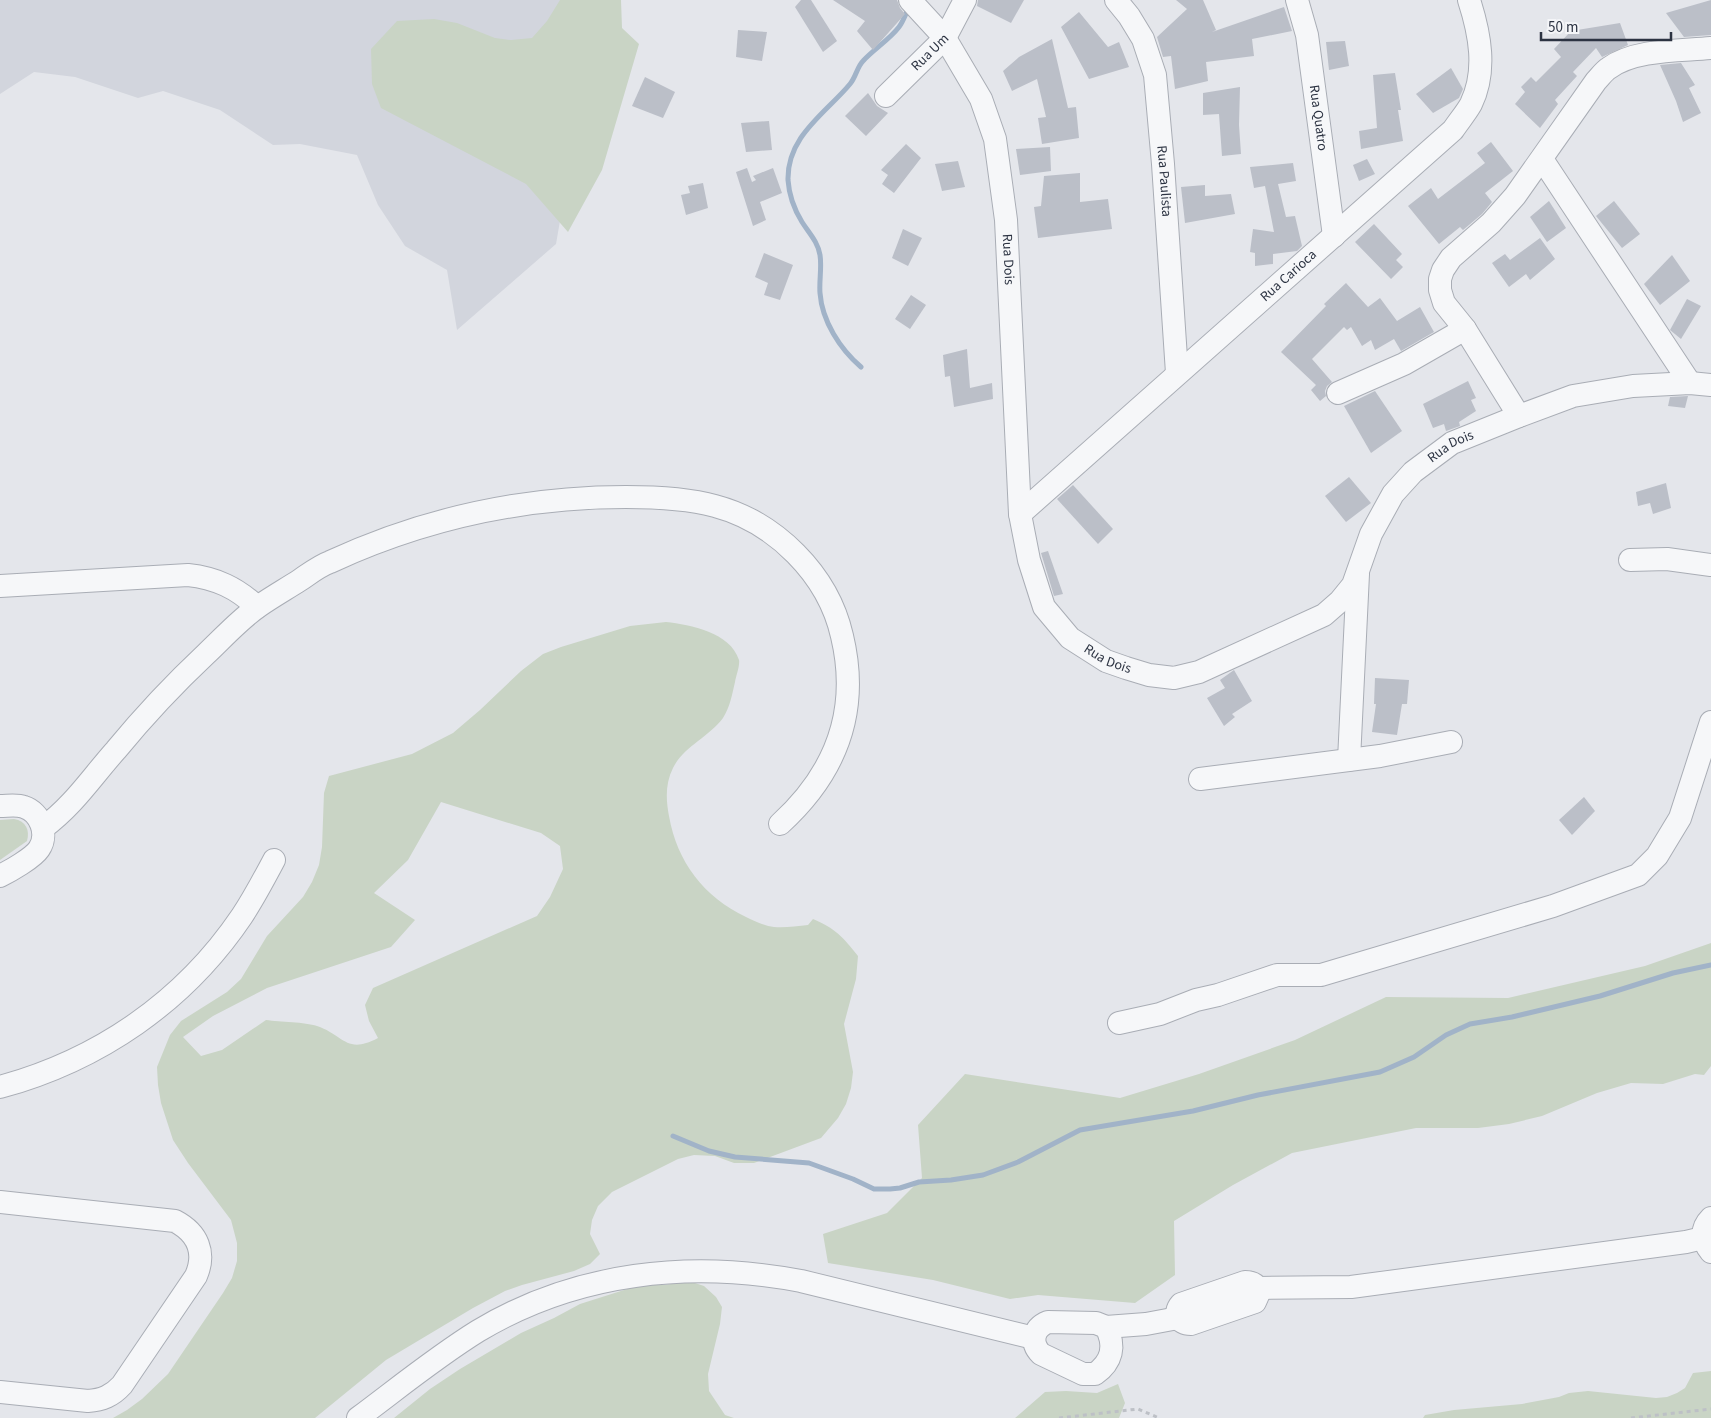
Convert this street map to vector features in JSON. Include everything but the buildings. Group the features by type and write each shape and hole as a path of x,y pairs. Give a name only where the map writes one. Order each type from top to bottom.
{"street":[{"name":"Rua Dois","path":"910,0 944,38 981,99 995,139 1006,220 1020,514 1028,560 1044,607 1070,638 1106,661 1149,675 1174,678 1199,672 1324,615 1340,601 1352,585 1371,534 1393,494 1413,472 1452,443 1573,396 1633,386 1700,384"},
{"name":"Rua Um","path":"886,96 944,38 964,0"},
{"name":"Rua Paulista","path":"1116,0 1129,16 1143,39 1155,75 1177,373"},
{"name":"Rua Quatro","path":"1297,0 1307,34 1334,236"},
{"name":"Rua Carioca","path":"1020,514 1453,130 1470,105 1481,76 1480,46 1469,0"},
{"path":"1519,416 1465,329 1444,302 1440,290 1440,279 1443,270 1451,258 1491,223 1515,196 1596,81 1610,68 1625,60 1644,54 1711,48"},
{"path":"1542,159 1700,384"},
{"path":"1338,393 1404,364 1465,329"},
{"path":"43,828 72,804 116,749 181,678 257,607 326,563 366,546 423,527 490,510 565,500 640,497 698,502 735,513 769,531 792,550 811,572 833,609 841,629 846,650 848,694 845,715 835,750 822,776 796,810 780,824"},
{"path":"1630,560 1667,558 1711,565"},
{"path":"1349,760 1358,570"},
{"path":"0,586 188,575 204,577 227,585 246,597 257,607"},
{"path":"1119,1023 1160,1014 1196,1000 1277,975 1321,976 1553,906 1638,875 1657,856 1680,818 1711,722"},
{"path":"1200,779 1349,760 1452,742"},
{"path":"0,806 23,806 32,811 43,828 43,838 38,850 0,876"},
{"path":"0,1088 49,1072 78,1059 113,1040 158,1009 204,965 224,941 247,908 274,860"},
{"path":"0,1202 175,1221 190,1231 196,1238 201,1257 200,1267 196,1276 122,1385 112,1395 88,1401 0,1392"},
{"path":"1106,1327 1111,1341 1110,1356 1107,1363 1095,1374 1083,1374 1041,1354 1034,1344 1038,1328 1048,1322 1096,1323 1106,1327 1146,1324 1178,1318 1181,1322 1191,1324 1255,1302 1259,1293 1258,1288 1351,1288 1686,1242 1708,1236"},
{"path":"358,1418 454,1347 507,1316 549,1298 585,1286 652,1273 712,1270 772,1275 801,1280 1034,1338"}],"path":[{"path":"1059,1418 1138,1409 1159,1418"},
{"path":"1631,1418 1711,1409"}],"shaded area":[{"path":"0,0 571,0 590,47 556,244 457,330 447,270 405,246 378,205 357,155 300,144 273,145 220,110 163,91 138,98 75,77 34,72 0,94"}],"green space":[{"path":"560,0 621,0 622,28 639,44 602,170 568,232 526,184 381,108 372,84 371,49 397,21 434,19 457,23 495,38 511,40 532,38 547,21"},
{"path":"666,622 698,628 719,636 734,650 739,660 730,701 723,718 711,731 683,754 673,768 667,792 669,816 673,833 686,863 705,888 717,899 746,917 771,926 808,925 813,919 838,934 858,956 856,979 844,1024 853,1072 846,1104 838,1118 821,1138 754,1163 734,1163 715,1156 694,1155 678,1159 612,1192 598,1206 592,1220 590,1234 600,1254 590,1264 574,1271 505,1291 473,1308 386,1360 315,1418 113,1418 142,1399 168,1374 223,1293 232,1278 237,1261 237,1243 231,1220 173,1140 161,1103 157,1067 170,1035 181,1021 227,992 241,979 267,936 303,897 312,882 319,865 322,847 324,793 329,776 412,754 453,733 521,671 543,654 630,626","holes":["441,802 541,833 560,846 563,869 550,897 537,916 373,988 365,1005 369,1021 378,1038 359,1045 352,1044 317,1026 266,1020 222,1050 201,1056 183,1037 213,1016 267,988 391,947 415,920 374,893 408,860"]},
{"path":"14,819 22,822 26,827 28,833 27,841 0,860 0,820"},
{"path":"1711,943 1711,1066 1704,1075 1695,1074 1663,1084 1631,1083 1597,1093 1542,1116 1509,1124 1478,1128 1416,1128 1292,1153 1233,1185 1174,1221 1175,1275 1135,1303 1038,1295 1010,1299 933,1280 828,1263 823,1234 887,1213 922,1178 918,1125 965,1074 1120,1098 1199,1074 1295,1040 1386,997 1508,998 1645,966"},
{"path":"695,1283 704,1286 716,1297 722,1307 720,1324 708,1374 709,1391 725,1415 734,1418 394,1418 430,1389 460,1369 521,1333 580,1304 643,1284 664,1285"},
{"path":"1711,1371 1711,1418 1423,1418 1425,1415 1454,1410 1522,1404 1559,1397 1569,1393 1588,1391 1656,1398 1667,1397 1685,1388 1693,1373"},
{"path":"1118,1384 1125,1403 1119,1418 1015,1418 1045,1392 1097,1393"}],"waterway":[{"path":"861,367 839,343 824,314 820,293 821,264 819,250 792,202 788,180 789,164 801,138 810,126 850,84 863,61 899,27 909,7"},
{"path":"673,1136 709,1151 735,1157 809,1163 874,1189 900,1188 919,1182 983,1175 1018,1162 1080,1130 1193,1111 1258,1095 1380,1072 1414,1057 1446,1035 1470,1024 1512,1017 1600,996 1673,973 1711,965"}]}
